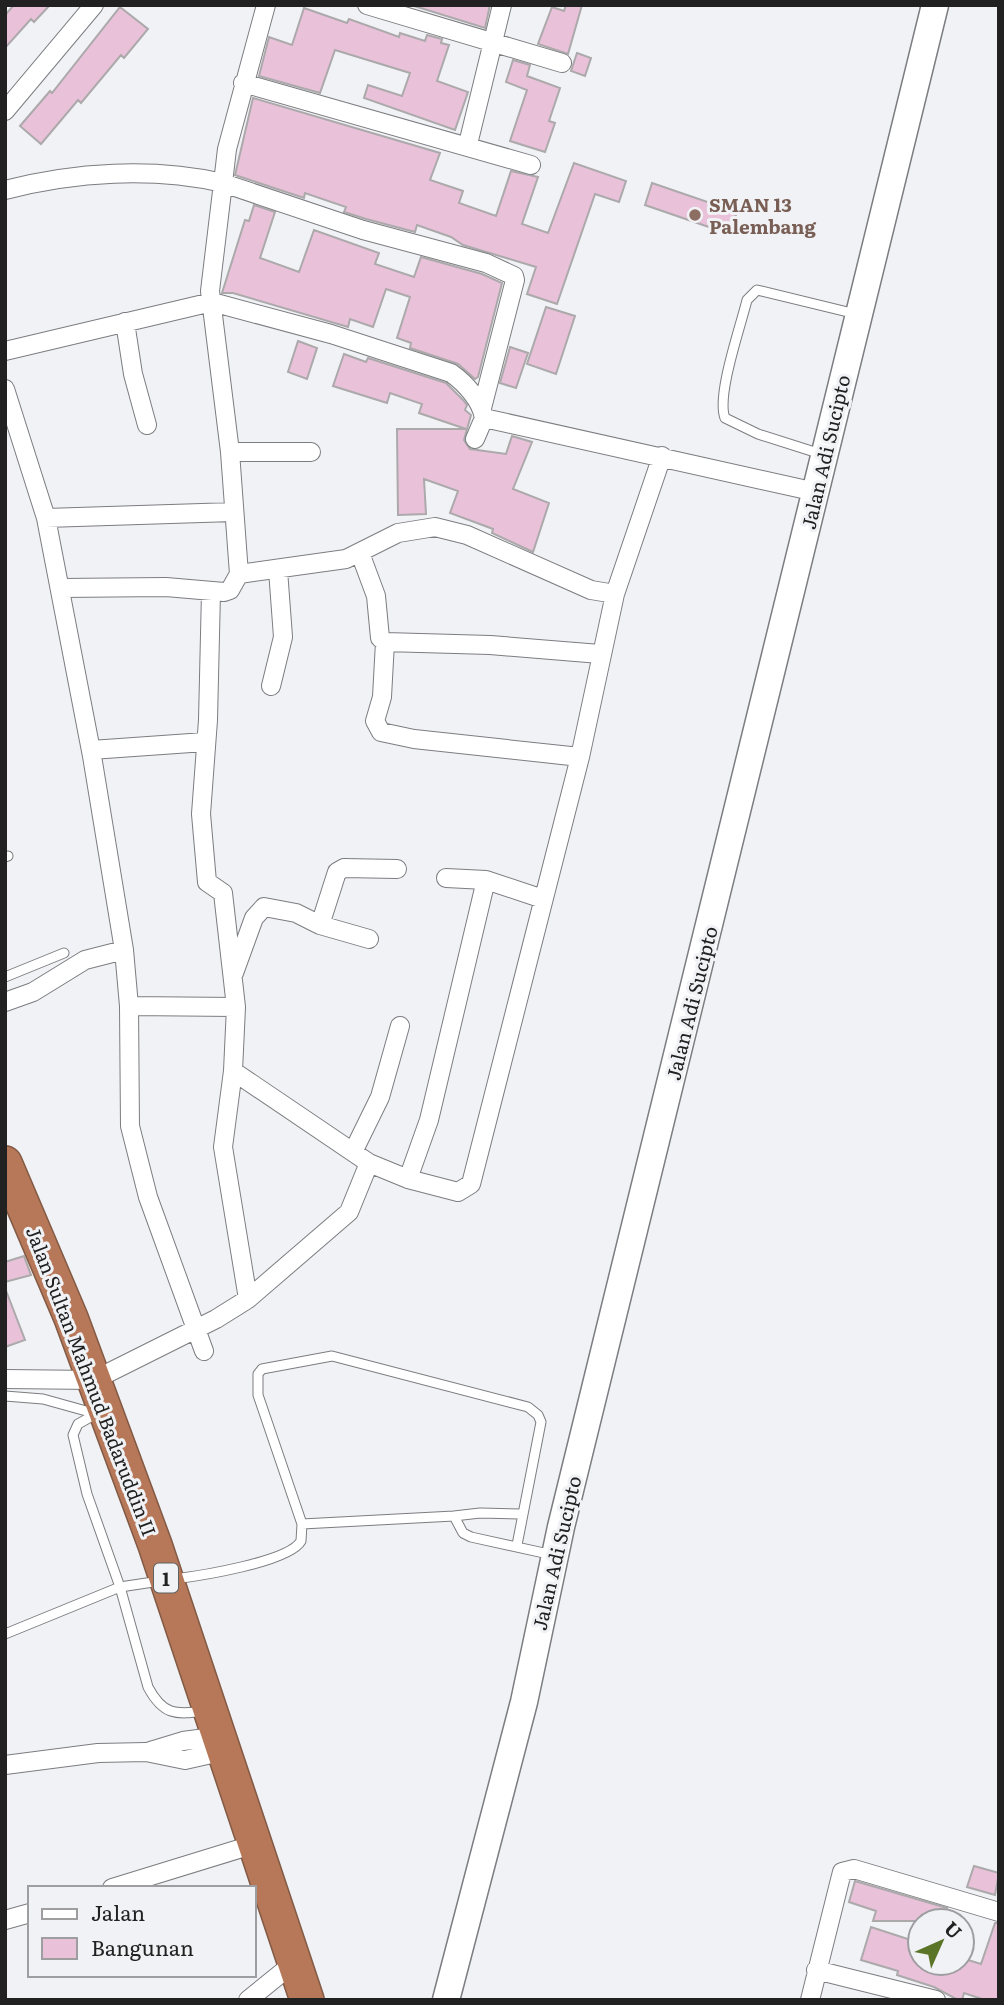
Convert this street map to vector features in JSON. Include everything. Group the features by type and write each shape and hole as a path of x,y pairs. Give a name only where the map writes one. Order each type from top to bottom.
{"highway":[{"name":"Jalan Sultan Mahmud Badaruddin II","path":"5,1163 71,1318 94,1380 101,1413 167,1580 307,2000"}],"street":[{"path":"5,111 94,5"},
{"path":"61,588 166,587 211,592 230,590 239,574 230,452 210,291 227,149 266,5"},
{"path":"367,5 562,63"},
{"path":"468,144 502,5"},
{"name":"Jalan Adi Sucipto","path":"446,2000 524,1702 554,1555 826,456 856,314 935,5"},
{"path":"243,83 468,144 531,165"},
{"path":"5,190 76,177 138,173 190,176 223,183 363,230 486,263 514,276 475,439"},
{"path":"5,351 212,302 331,334 451,373 461,380 483,413 816,492"},
{"path":"125,323 133,374 147,425"},
{"path":"5,389 46,518 91,750 124,950 129,1006 130,1126 148,1198 204,1351"},
{"path":"230,452 311,452"},
{"path":"233,1072 369,1163 408,1179 458,1192 471,1184 580,757 615,594 662,456"},
{"path":"46,518 233,512"},
{"path":"239,574 346,559 398,533 435,527 467,535 591,590 615,594"},
{"path":"360,552 376,596 380,638 385,642 490,645 600,654"},
{"path":"271,686 282,637 278,570"},
{"path":"211,592 201,814 206,876 211,886 223,893 228,954 234,973 236,1007 233,1072 223,1147 248,1299"},
{"path":"385,642 382,697 375,721 381,732 414,739 580,757"},
{"path":"91,750 205,742"},
{"path":"320,925 337,872 344,868 397,869"},
{"path":"446,877 486,880 543,900"},
{"path":"408,1179 429,1120 486,880"},
{"path":"234,973 254,918 264,907 296,914 320,925 369,939"},
{"path":"5,1002 33,992 85,960 124,950"},
{"path":"129,1006 236,1007"},
{"path":"353,1152 380,1097 400,1026"},
{"path":"5,1379 94,1380 196,1331 248,1299 349,1212 369,1163"},
{"path":"5,1765 99,1753 146,1752 185,1760 219,1732"},
{"path":"118,1886 255,1844"},
{"path":"810,2000 840,1876 846,1870 854,1869 999,1912"},
{"path":"5,1920 28,1914"},
{"path":"248,2000 295,1962"},
{"path":"816,1970 936,2000"}],"lane":[{"path":"826,456 727,421 722,410 724,392 747,300 754,291 779,294 856,314"},
{"path":"5,977 64,953"},
{"path":"5,1634 120,1587 243,1567 295,1548 301,1541 302,1524 256,1381 262,1368 332,1356 528,1408 538,1415 541,1422 517,1545"},
{"path":"5,1396 43,1399 101,1413"},
{"path":"101,1413 78,1423 73,1435 88,1493 120,1587 148,1687 156,1702 168,1711 183,1714 219,1732"},
{"path":"302,1524 480,1513 522,1514"},
{"path":"454,1516 463,1532 471,1537 554,1555"}],"building":[{"path":"14,5 50,5 34,22 31,19 5,48 5,15"},
{"path":"411,5 490,5 485,28"},
{"path":"566,5 582,5 568,54 538,44 552,7 564,11"},
{"path":"120,7 148,29 124,58 121,55 81,103 78,100 41,144 20,126 50,91 52,93"},
{"path":"304,8 347,23 349,19 399,37 400,33 425,41 427,35 442,39 441,43 449,45 437,81 468,92 455,130 364,98 368,85 402,96 410,73 335,50 320,93 259,76 269,37 292,45"},
{"path":"577,53 591,58 585,76 571,71"},
{"path":"513,60 530,65 527,76 560,88 549,121 555,123 545,152 510,141 527,90 506,82"},
{"path":"253,98 440,153 430,180 463,191 459,203 496,216 511,171 538,177 522,224 548,233 574,163 626,181 619,202 595,194 557,304 527,294 536,267 463,245 451,237 417,225 415,232 366,219 344,212 346,207 305,193 304,198 235,175"},
{"path":"652,183 737,212 729,234 645,205"},
{"path":"254,205 275,212 260,258 299,272 314,230 379,253 375,264 414,277 421,257 482,274 502,283 478,377 475,379 458,364 410,348 411,343 397,338 410,297 386,289 373,327 350,319 348,327 233,293 222,293 245,220 249,221"},
{"path":"546,307 575,316 556,374 527,364"},
{"path":"298,341 317,348 307,379 288,372"},
{"path":"510,347 528,353 516,388 500,383"},
{"path":"344,354 366,362 368,358 446,383 467,405 465,410 471,415 464,440 470,449 506,454 512,436 532,442 513,489 549,503 533,552 492,533 493,529 450,513 458,491 424,479 426,514 398,515 397,429 466,429 419,413 422,404 390,393 387,403 333,386"},
{"path":"24,1256 31,1275 5,1282 5,1262"},
{"path":"5,1288 25,1340 5,1347"},
{"path":"974,1866 999,1873 995,1895 967,1887"},
{"path":"855,1881 944,1907 906,1907 906,1921 873,1921 876,1911 849,1902"},
{"path":"995,1923 999,1923 999,2000 985,2000 964,1993 962,2000 958,2000 934,1987 897,1975 898,1971 861,1960 871,1927 906,1938 906,1977 976,1977 976,1962 981,1964"}],"place":[{"name":"SMAN 13 Palembang","path":"695,215"}]}
